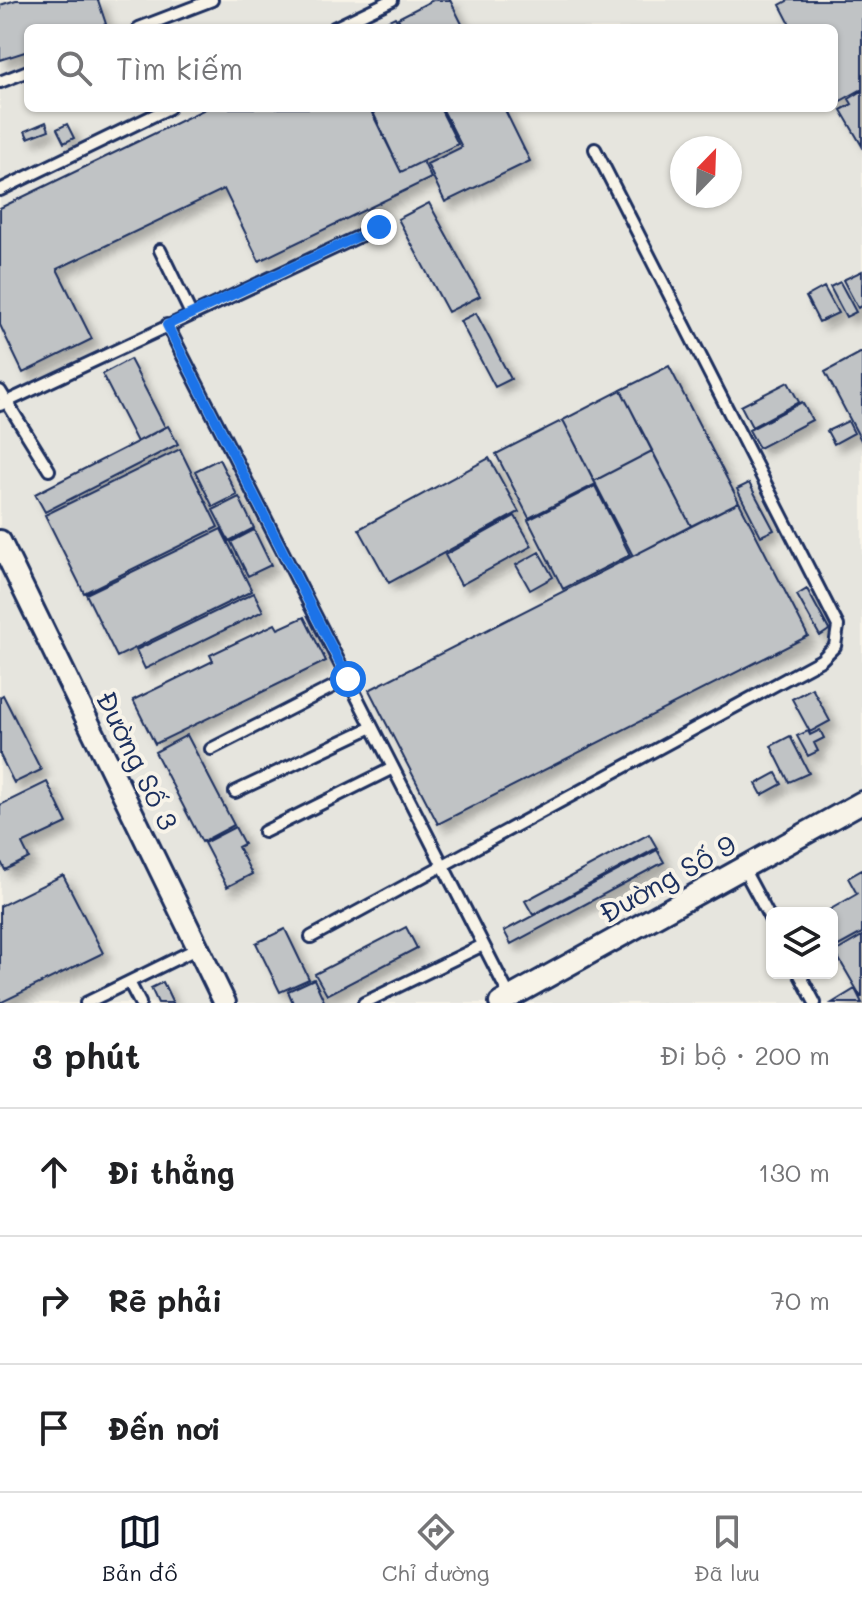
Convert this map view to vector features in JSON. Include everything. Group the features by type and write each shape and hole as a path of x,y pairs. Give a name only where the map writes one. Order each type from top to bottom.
{"street":[{"name":"Đường Số 3","path":"0,541 225,1003"},
{"name":"Đường Số 9","path":"505,1000 862,802"}],"lane":[{"path":"149,24 212,0"},
{"path":"342,24 392,0"},
{"path":"0,82 24,73"},
{"path":"0,190 161,112"},
{"path":"311,937 821,660 835,646 838,626 595,149"},
{"path":"3,404 379,227"},
{"path":"160,250 191,314"},
{"path":"167,325 483,945 505,1000"},
{"path":"0,391 3,404 49,470"},
{"path":"211,749 348,679"},
{"path":"235,792 372,727"},
{"path":"264,832 393,768"},
{"path":"743,868 766,911"},
{"path":"364,1003 483,945"},
{"path":"86,1003 198,948"},
{"path":"802,979 815,1003"},
{"path":"129,982 140,1003"}],"shaded area":[{"path":"0,0 862,0 862,1003 0,1003"}],"building":[{"path":"16,0 98,0 106,24 24,24 24,52 0,60 0,5"},
{"path":"433,0 450,0 462,24 401,24 398,18"},
{"path":"789,0 862,0 862,89 838,102 838,24 790,24 780,5"},
{"path":"395,17 399,24 380,24"},
{"path":"862,91 862,146 841,110 852,104 849,99"},
{"path":"199,112 373,112 401,172 423,161 431,178 259,261 224,189 57,269 92,339 23,373 0,325 0,208"},
{"path":"371,112 442,112 458,144 401,172"},
{"path":"444,112 506,112 530,161 445,202 427,164 462,147"},
{"path":"46,122 49,130 28,138 25,131"},
{"path":"67,124 74,138 64,143 57,129"},
{"path":"429,203 480,296 448,312 398,219"},
{"path":"862,271 862,306 858,308 843,280"},
{"path":"840,282 856,312 846,317 830,287"},
{"path":"824,287 838,313 819,322 806,297"},
{"path":"476,313 511,379 495,387 460,321"},
{"path":"862,352 862,442 825,372"},
{"path":"130,359 165,427 137,442 102,374"},
{"path":"669,366 739,502 691,526 621,390"},
{"path":"788,382 799,402 752,427 741,406"},
{"path":"621,390 652,451 594,481 563,420"},
{"path":"802,402 812,420 759,448 749,430"},
{"path":"563,420 596,484 529,518 496,454"},
{"path":"848,421 854,433 834,444 827,431"},
{"path":"168,426 178,444 45,512 35,494"},
{"path":"180,449 218,527 84,593 45,515"},
{"path":"652,451 691,526 633,556 594,481"},
{"path":"489,458 519,512 389,583 359,529"},
{"path":"219,459 237,495 213,507 195,471"},
{"path":"749,483 774,530 761,536 737,489"},
{"path":"595,486 630,555 563,589 528,520"},
{"path":"239,497 254,528 229,541 213,510"},
{"path":"739,502 808,636 438,824 369,690"},
{"path":"515,516 532,546 461,585 445,555"},
{"path":"221,529 252,591 117,657 86,594"},
{"path":"254,530 271,565 248,576 231,542"},
{"path":"539,552 553,577 530,590 516,565"},
{"path":"807,589 829,630 820,636 797,595"},
{"path":"254,593 263,611 145,669 136,650"},
{"path":"304,617 326,661 155,744 133,700 213,661 210,655 275,624 278,629"},
{"path":"812,688 830,721 810,732 792,699"},
{"path":"3,695 41,770 14,783 0,755 0,697"},
{"path":"820,730 824,738 814,743 818,751 808,756 797,736"},
{"path":"187,735 234,825 202,842 155,752"},
{"path":"790,736 809,773 789,782 771,746"},
{"path":"776,773 782,784 762,795 756,784"},
{"path":"47,782 67,823 22,844 29,858 5,870 0,860 0,805"},
{"path":"235,827 244,844 238,847 252,874 227,887 204,843"},
{"path":"649,834 657,848 533,915 525,901"},
{"path":"657,850 664,862 511,944 504,931"},
{"path":"862,870 862,933 838,946 838,907 834,907 857,894 848,878"},
{"path":"63,875 103,953 0,1003 0,906"},
{"path":"406,927 417,948 327,995 315,974"},
{"path":"285,929 309,979 280,992 256,943"},
{"path":"862,936 862,997 838,957 838,950"},
{"path":"314,979 325,1003 293,1003 288,991"},
{"path":"163,982 173,1003 158,1003 151,988"},
{"path":"855,989 862,1003 832,1003"}],"route":[{"path":"348,679 167,325 379,227"}]}
